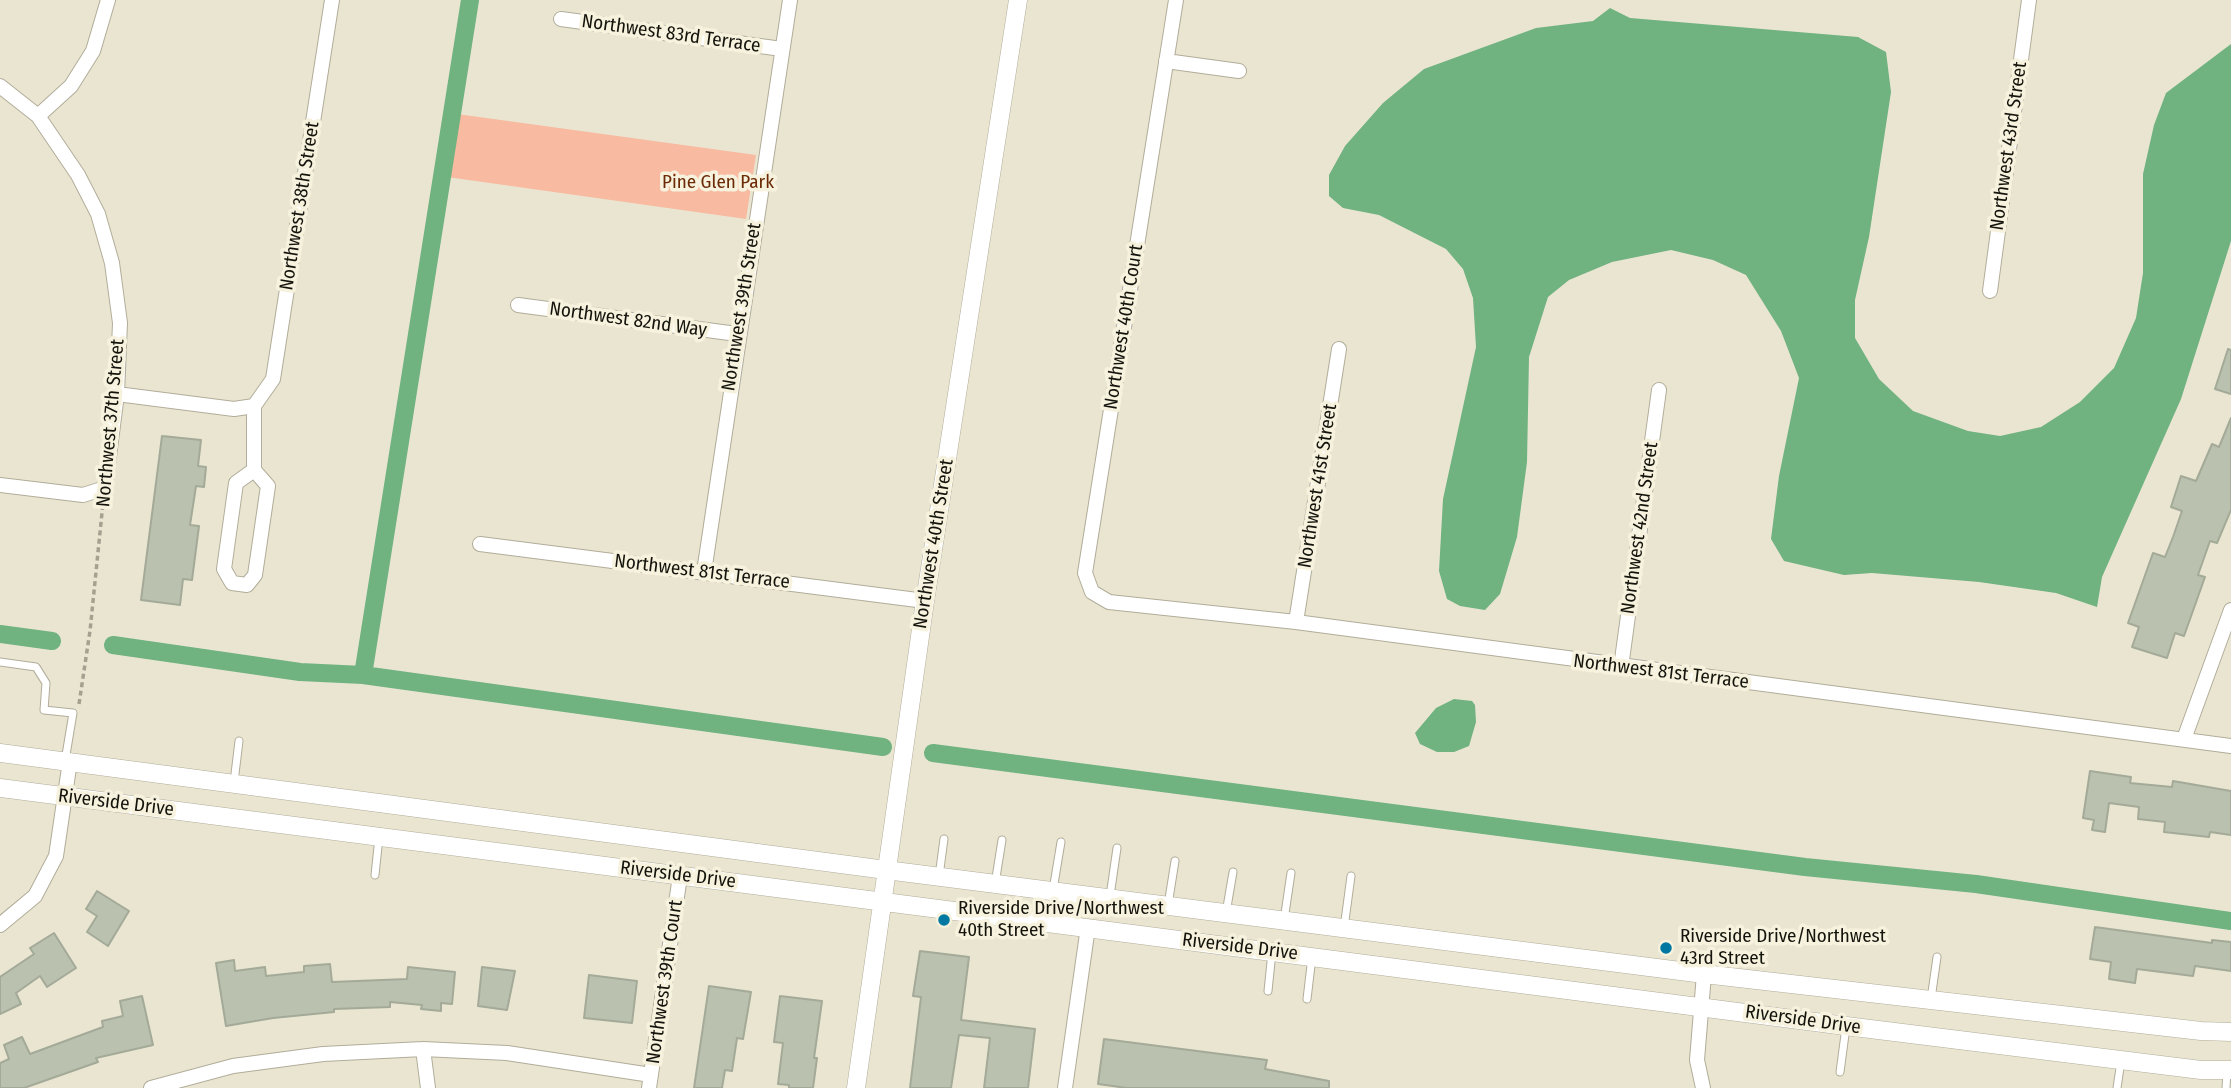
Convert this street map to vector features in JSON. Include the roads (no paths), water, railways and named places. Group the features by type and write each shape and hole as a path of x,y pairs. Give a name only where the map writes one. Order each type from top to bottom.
{"street":[{"path":"38,116 71,86 93,51 108,0"},
{"name":"Northwest 38th Street","path":"254,406 273,379 332,0"},
{"name":"Northwest 39th Street","path":"704,572 737,334 790,0"},
{"name":"Northwest 40th Street","path":"856,1088 925,601 1018,0"},
{"name":"Northwest 40th Court","path":"1093,593 1085,573 1176,0"},
{"name":"Northwest 43rd Street","path":"1990,291 2029,0"},
{"name":"Northwest 83rd Terrace","path":"561,19 782,49"},
{"path":"1166,61 1239,71"},
{"name":"Northwest 37th Street","path":"0,86 38,116 78,175 101,226 111,263 120,323 117,394 105,488 83,495 0,485"},
{"name":"Northwest 82nd Way","path":"518,305 737,334"},
{"name":"Northwest 41st Street","path":"1296,622 1339,349"},
{"name":"Northwest 42nd Street","path":"1621,667 1660,390"},
{"path":"117,394 234,409 254,406 254,470 268,486 255,575 247,585 232,583 224,569 236,483 254,470"},
{"name":"Northwest 81st Terrace","path":"480,544 925,601"},
{"name":"Northwest 81st Terrace","path":"1093,593 1109,602 1296,622 2231,746"},
{"path":"2184,739 2231,610"},
{"name":"Riverside Drive","path":"0,753 939,877 1704,974 2201,1031 2231,1032"},
{"path":"0,925 35,896 56,856 68,761"},
{"name":"Riverside Drive","path":"0,788 2121,1060 2228,1076"},
{"name":"Northwest 39th Court","path":"650,1081 680,876"},
{"path":"1065,1088 1088,927"},
{"path":"1703,1088 1697,1060 1704,974"},
{"path":"423,1049 428,1088"},
{"path":"151,1088 246,1064 323,1054 423,1049 507,1053 650,1081"}],"lane":[{"path":"0,662 36,667 46,683 44,710 73,713 68,761"},
{"path":"234,782 239,741"},
{"path":"375,875 379,837"},
{"path":"939,877 944,839"},
{"path":"995,884 1002,840"},
{"path":"1053,891 1061,842"},
{"path":"1110,899 1117,848"},
{"path":"1168,906 1175,861"},
{"path":"1226,913 1233,872"},
{"path":"1284,921 1291,873"},
{"path":"1344,928 1351,876"},
{"path":"1268,991 1272,951"},
{"path":"1307,999 1312,956"},
{"path":"1931,1000 1937,957"},
{"path":"1840,1072 1846,1026"},
{"path":"2117,1088 2121,1060"}],"waterway":[{"path":"363,675 470,0"},
{"path":"0,634 52,641"},
{"path":"113,645 300,672 363,675 883,747"},
{"path":"933,753 1805,867 1976,884 2231,921"}],"place":[{"name":"Riverside Drive/Northwest 40th Street","path":"944,920"},
{"name":"Riverside Drive/Northwest 43rd Street","path":"1666,948"}],"park label":[{"name":"Pine Glen Park","path":"718,183"}]}
